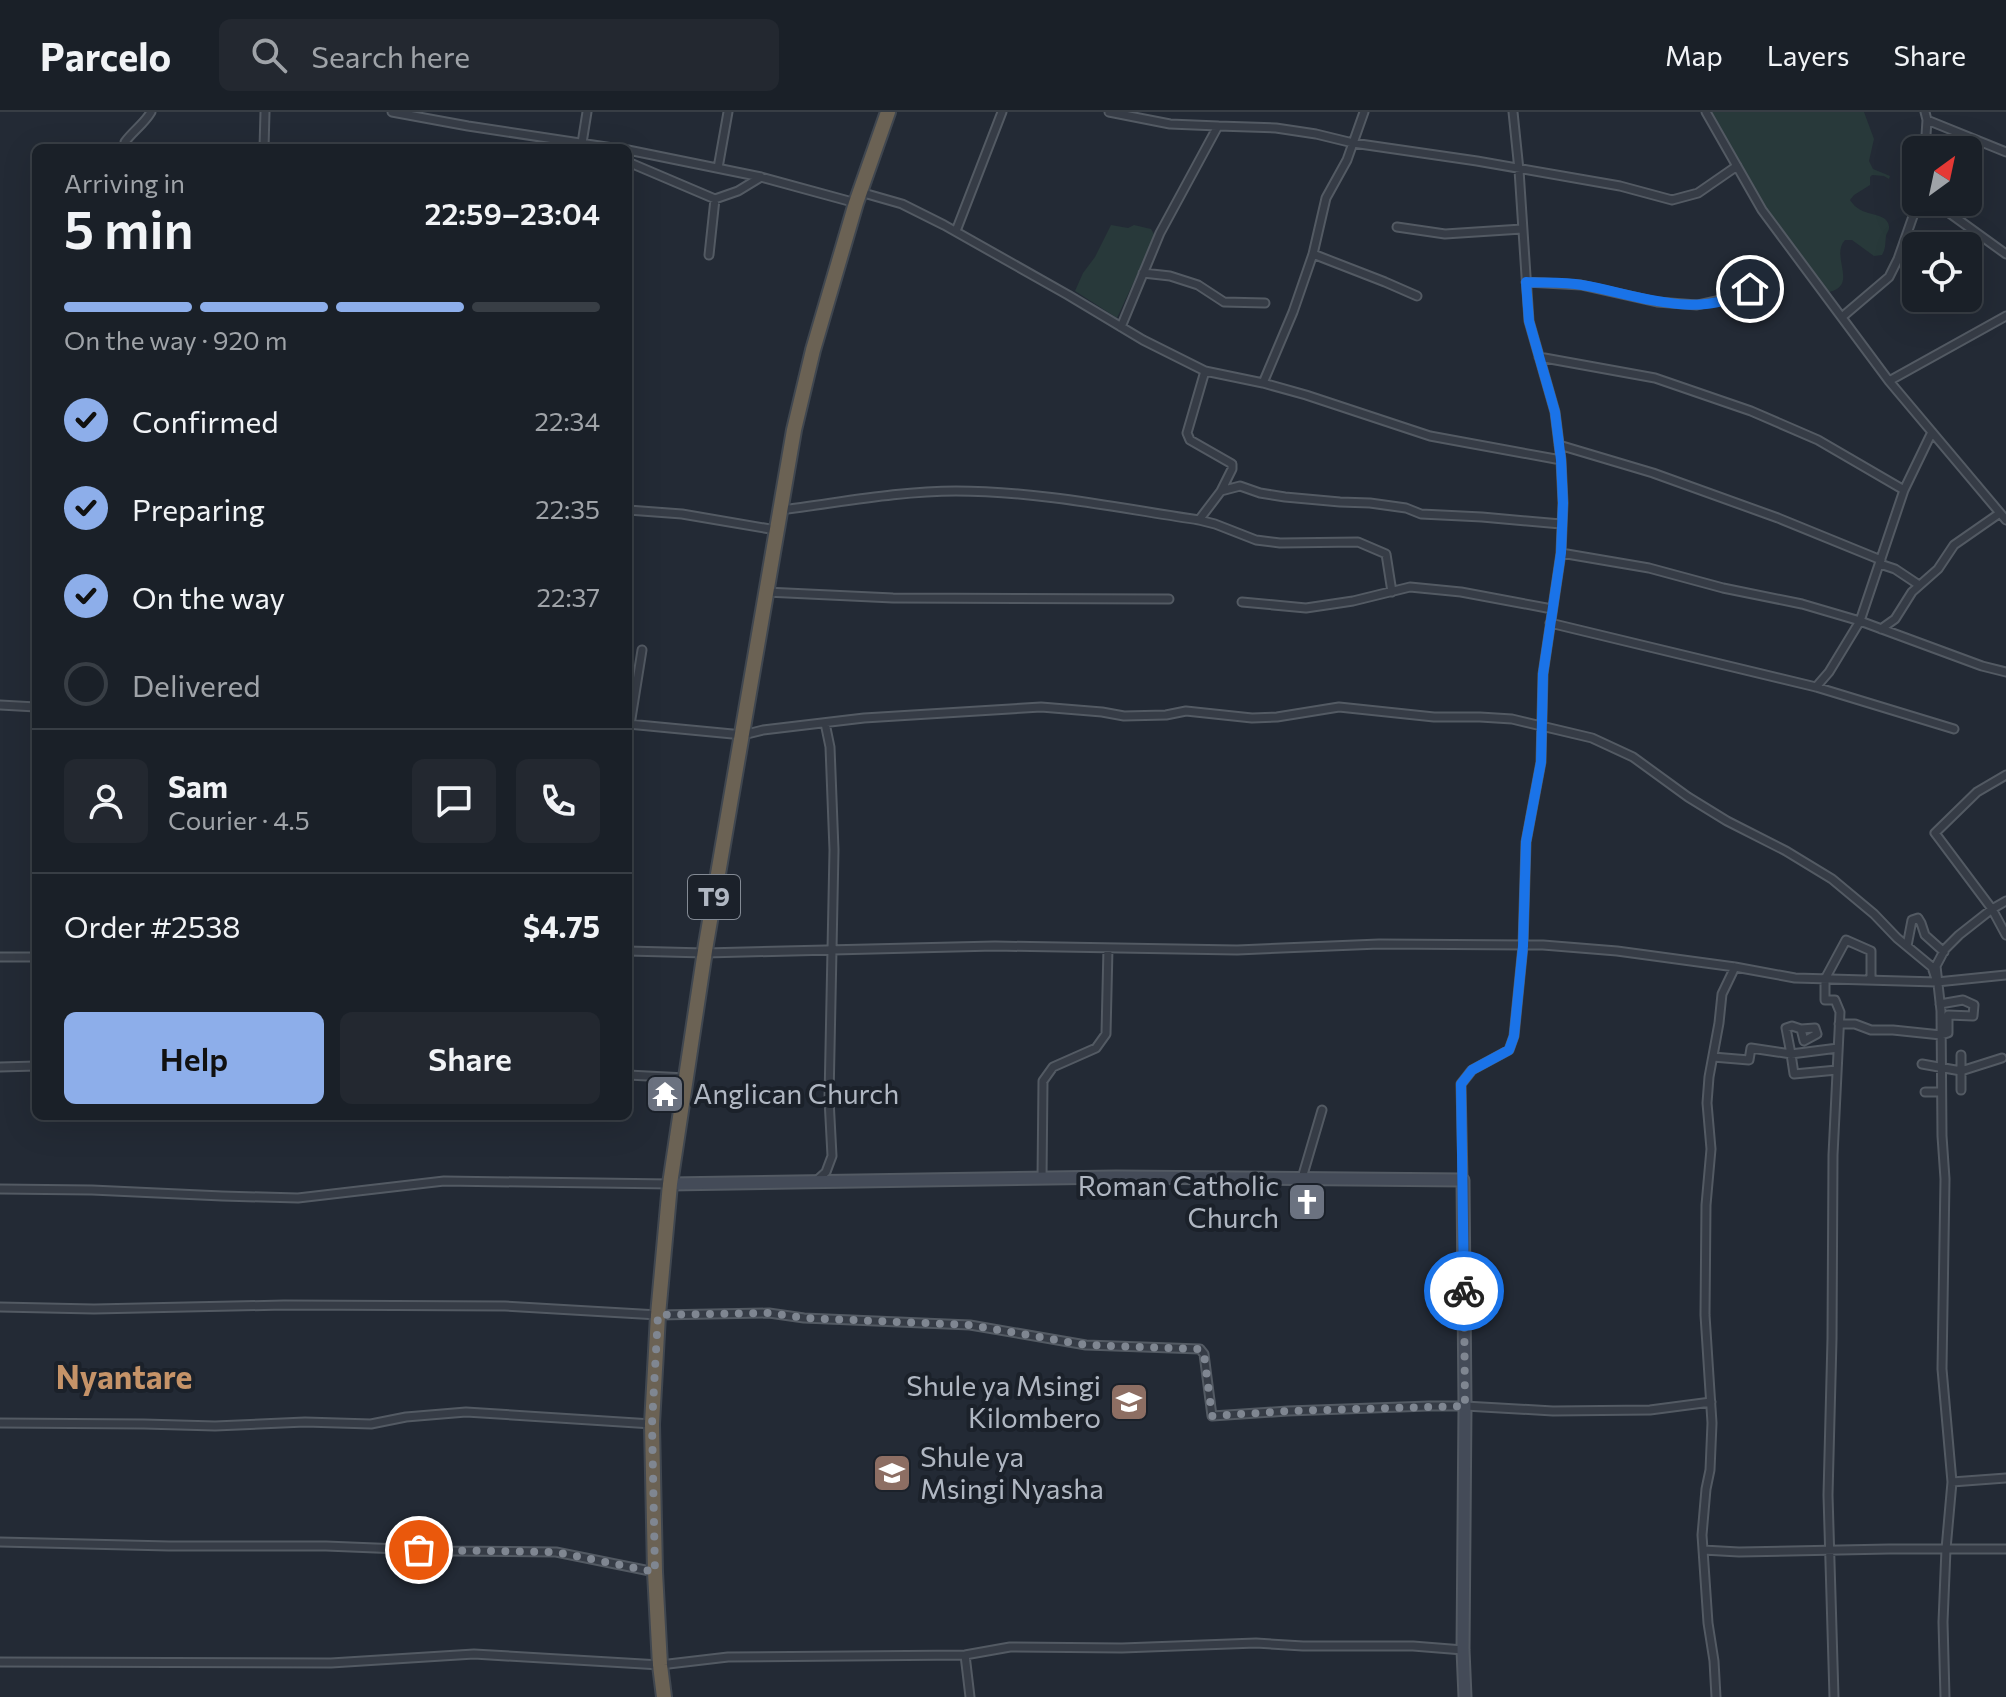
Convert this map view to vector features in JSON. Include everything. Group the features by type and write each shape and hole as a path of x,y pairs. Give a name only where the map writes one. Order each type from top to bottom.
{"highway":[{"name":"T9","path":"664,1697 655,1572 652,1424 670,1184 705,953 794,430 813,350 858,198 888,112"}],"street":[{"path":"126,144 151,112"},
{"path":"264,144 265,112"},
{"path":"392,112 588,144"},
{"path":"582,143 587,112"},
{"path":"718,168 728,112"},
{"path":"956,231 1002,112"},
{"path":"1109,112 1170,124 1276,128 1316,134 1353,143 1620,186 1672,200 1698,193 1737,166"},
{"path":"1263,383 1313,254 1326,198 1347,160 1364,112"},
{"path":"1465,1697 1461,1084 1472,1070 1509,1050 1514,1036 1523,946 1526,842 1541,762 1543,674 1561,553 1563,503 1555,412 1529,321 1513,112"},
{"path":"1706,112 1762,210 1889,381 2006,520"},
{"path":"1925,136 1926,116 2006,152"},
{"path":"1121,327 1160,233 1218,126"},
{"path":"632,151 858,198 902,204 956,231 1121,327 1205,371 1263,383 1430,436 1561,460"},
{"path":"632,164 715,199 738,191 761,177"},
{"path":"709,255 715,199"},
{"path":"1842,317 1889,277 1913,216"},
{"path":"1953,216 2006,254"},
{"path":"1397,227 1445,234 1522,229"},
{"path":"1313,254 1417,296"},
{"path":"1143,273 1170,276 1198,285 1224,302 1265,303"},
{"path":"1526,282 1581,285 1657,302 1697,305 1738,296 1761,277"},
{"path":"1889,381 2006,316"},
{"path":"1539,357 1655,378 1751,411 1818,440 1904,490"},
{"path":"1199,520 1221,491 1232,469 1232,464 1190,440 1187,433 1205,371"},
{"path":"1816,687 1829,672 1860,621 1904,490 1932,432"},
{"path":"1559,445 1667,478 1778,518 1895,569 1919,585"},
{"path":"1221,491 1240,486 1285,497 1370,503 1406,508 1421,514 1561,524"},
{"path":"780,510 895,495 955,491 1021,495 1199,520 1256,540 1280,543 1358,542 1386,554 1392,592"},
{"path":"632,510 682,514 777,530"},
{"path":"1881,629 1895,619 1912,592 1938,569 1954,545 2000,513"},
{"path":"1561,553 1649,568 1723,588 1802,604 2006,672"},
{"path":"1242,602 1306,608 1353,601 1410,587 1461,592 1552,609"},
{"path":"766,592 893,598 1169,599"},
{"path":"1550,623 1816,687 1954,729"},
{"path":"632,707 642,650"},
{"path":"0,705 32,707"},
{"path":"632,724 743,735 864,718 1041,707 1124,716 1186,711 1252,718 1339,707 1434,717 1512,719 1592,738 1633,757 1727,821 1832,879 1932,967 1937,982"},
{"path":"815,1183 826,1172 832,1156 829,1099 834,850 830,747 825,723"},
{"path":"2006,775 1977,792 1935,833 1992,909 2006,935"},
{"path":"1945,1697 1943,1622 1952,1482 1942,1369 1945,1179 1936,966 1960,934 2006,901"},
{"path":"1907,946 1912,920 1918,918 1925,935 1944,952"},
{"path":"1834,1697 1828,1495 1832,1187 1840,1012 1835,1000 1825,1000 1825,979 1846,940 1871,951 1871,980"},
{"path":"632,951 705,953 995,946 1237,950 1379,944 1543,945 1617,951 1795,978 1937,982 2006,975"},
{"path":"1042,1179 1043,1081 1053,1067 1096,1048 1106,1034 1108,948"},
{"path":"0,957 32,957"},
{"path":"1716,1697 1702,1517 1710,1470 1711,1402 1705,1274 1711,1149 1707,1103 1722,994 1735,967"},
{"path":"1839,1024 1855,1024 1871,1030 1941,1035 1948,1033 1948,1015 1973,1016 1974,1005 1963,1000 1940,1004"},
{"path":"1801,1029 1786,1028 1794,1074 1837,1070"},
{"path":"1713,1057 1749,1060 1751,1048 1791,1054 1838,1048"},
{"path":"1961,1055 1961,1090"},
{"path":"1922,1064 1961,1071 2002,1058"},
{"path":"0,1067 32,1066"},
{"path":"632,1075 686,1078"},
{"path":"1925,1092 1941,1092"},
{"path":"1302,1178 1322,1110"},
{"path":"0,1189 298,1198 444,1181 670,1184 1042,1179 1463,1180"},
{"path":"0,1307 505,1306 658,1315 769,1313 804,1318 970,1325 1086,1345 1200,1349 1204,1354 1212,1416 1465,1406 1553,1411 1650,1410 1711,1402"},
{"path":"0,1423 215,1426 305,1422 371,1424 406,1417 466,1412 652,1424"},
{"path":"1952,1482 2006,1478"},
{"path":"0,1542 556,1552 655,1572"},
{"path":"1703,1550 2006,1549"},
{"path":"0,1662 331,1663 474,1654 660,1665 728,1657 965,1655 1010,1647 1122,1648 1256,1643 1463,1650"},
{"path":"965,1655 970,1697"}],"shaded area":[{"path":"1706,112 1864,112 1874,139 1869,161 1873,169 1890,176 1889,179 1872,175 1870,185 1850,200 1860,210 1882,217 1888,223 1882,255 1874,256 1852,240 1845,240 1840,255 1841,285 1824,293 1762,210"},
{"path":"1111,225 1151,229 1155,236 1117,318 1075,291"}],"way so far":[{"path":"419,1550 556,1552 655,1572 652,1424 658,1315 769,1313 804,1318 970,1325 1086,1345 1200,1349 1204,1354 1212,1416 1465,1406 1464,1291"}],"place":[{"name":"Anglican Church","path":"665,1094"},
{"name":"Roman Catholic Church","path":"1307,1202"},
{"name":"Shule ya Msingi Kilombero","path":"1129,1402"},
{"name":"Shule ya Msingi Nyasha","path":"892,1473"}],"district":[{"name":"Nyantare","path":"124,1378"}],"route":[{"path":"1464,1291 1461,1084 1472,1070 1509,1050 1514,1036 1523,946 1526,842 1541,762 1543,674 1561,553 1563,503 1555,412 1529,321 1526,282 1581,285 1657,302 1697,305 1738,296 1750,289"}]}
